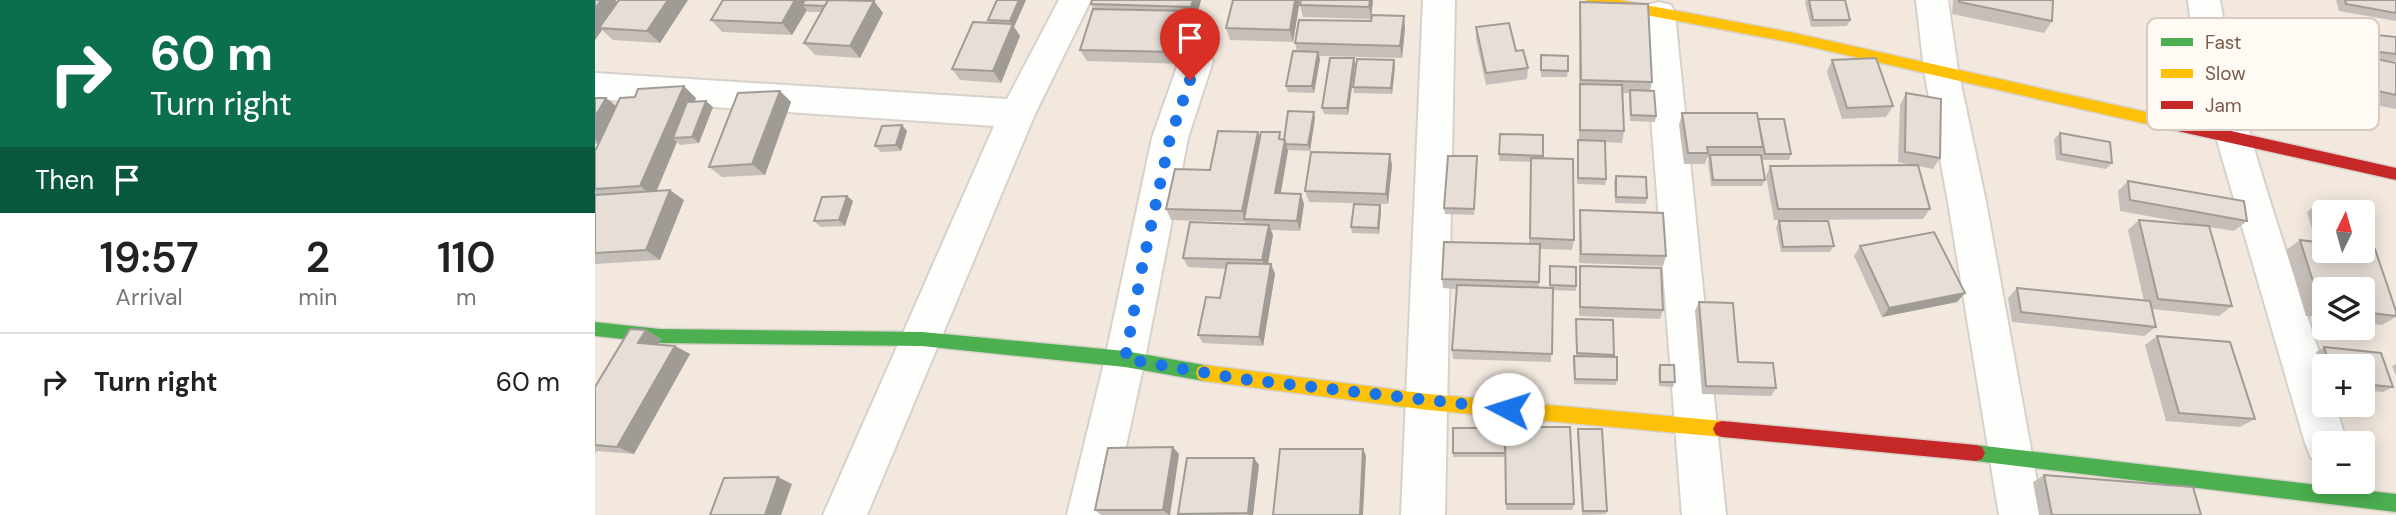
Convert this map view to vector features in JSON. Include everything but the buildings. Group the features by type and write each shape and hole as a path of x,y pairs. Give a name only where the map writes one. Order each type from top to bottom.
{"street":[{"path":"845,515 1017,114 1075,0"},
{"path":"1423,515 1439,0"},
{"path":"1593,0 1794,38 2147,117"},
{"path":"1932,0 1941,70 2021,515"},
{"path":"2204,0 2207,18"},
{"path":"1659,14 1704,515"},
{"path":"1089,515 1125,359 1170,138 1196,61"},
{"path":"595,86 1017,114"},
{"path":"2203,130 2396,174"},
{"path":"2232,130 2322,431"},
{"path":"595,329 660,335 922,339 1125,359 1242,379 1428,402 2011,456 2396,503"}],"shaded area":[{"path":"595,0 2396,0 2396,515 595,515"}],"traffic: fast":[{"path":"595,329 660,336 922,339 1125,359 1204,373"},
{"path":"1976,453 2396,503"}],"traffic: slow":[{"path":"1593,0 1794,38 2147,118"},
{"path":"1204,373 1428,402 1722,429"}],"traffic: jam":[{"path":"2200,130 2396,174"},
{"path":"1722,429 1976,453"}],"route":[{"path":"1190,80 1170,138 1125,359 1242,379 1508,409"}]}
